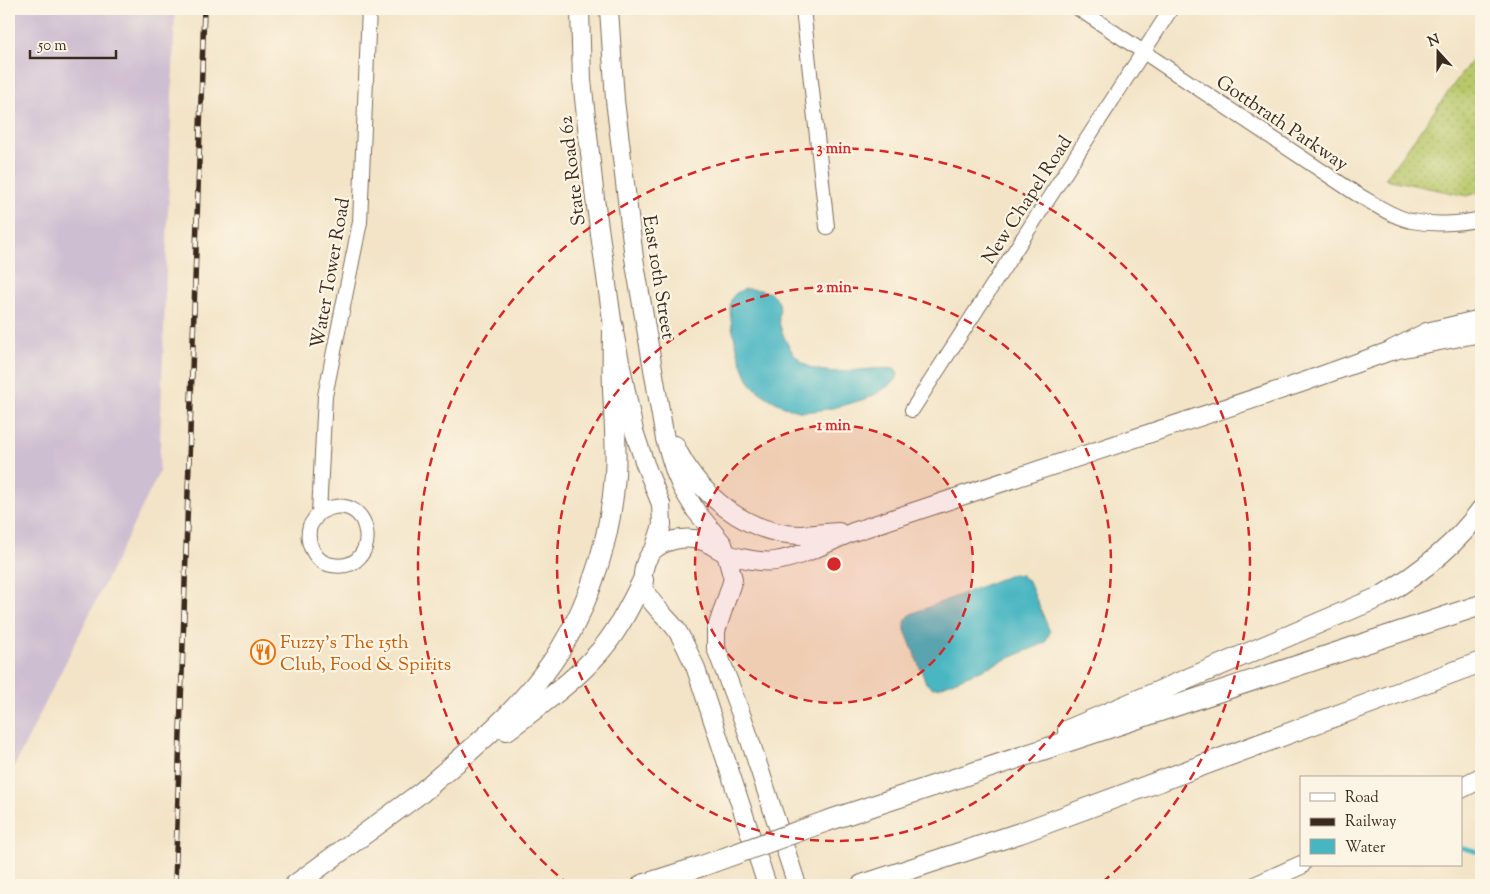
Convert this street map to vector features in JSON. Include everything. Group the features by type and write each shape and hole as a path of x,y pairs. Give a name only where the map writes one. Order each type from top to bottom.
{"highway":[{"path":"1393,350 1427,333 1481,320"},
{"path":"421,792 508,716 530,690 560,650 589,590 606,532 615,477 613,327"},
{"path":"977,772 1023,749 1130,702 1382,596 1404,583 1432,562 1456,540 1481,510"},
{"path":"295,885 494,740 581,671 595,658 620,623 643,580"},
{"path":"642,885 702,866 827,821 1481,605"},
{"path":"862,885 1020,832 1481,662"},
{"path":"1462,788 1481,778"}],"main road":[{"name":"State Road 62","path":"580,9 582,80 595,199 613,327"},
{"name":"East 10th Street","path":"609,9 615,100 625,190 643,317 668,451 682,488 696,511 723,544 734,579 719,621 715,640 716,648 745,725 797,885"},
{"path":"613,327 634,431 661,504 662,525 654,550 645,564 644,589 649,598 676,630 695,666 767,885"},
{"path":"654,550 671,541 688,538 715,546 726,554 752,560 775,561 799,554 853,532 1298,384 1393,350 1481,333"},
{"path":"661,415 682,461 695,479 713,498 731,512 766,529 781,533 800,535 853,532"},
{"path":"1462,796 1481,789"},
{"path":"1256,885 1300,865"}],"street":[{"name":"Water Tower Road","path":"318,513 330,507 342,506 352,510 361,518 367,528 368,540 364,551 358,558 349,564 329,565 319,560 311,549 309,537 310,526 318,513 325,396 360,222 369,9"},
{"path":"803,9 828,227"},
{"name":"Gottbrath Parkway","path":"1078,9 1355,193 1388,212 1411,221 1438,224 1481,219"},
{"name":"New Chapel Road","path":"912,410 1171,9"}],"shaded area":[{"path":"9,9 175,9 159,473 9,777"}],"green space":[{"path":"1481,47 1481,192 1467,196 1385,179"}],"water":[{"path":"746,289 765,291 777,299 780,305 779,322 785,339 798,358 811,368 834,372 884,368 895,369 898,374 896,380 870,397 845,405 814,411 799,411 767,397 752,385 748,379 733,330 731,300 737,293"},
{"path":"1013,574 1021,575 1029,582 1050,632 1045,643 940,687 932,688 926,683 905,630 905,621 911,614"}],"waterway":[{"path":"1462,848 1481,853"}],"railway":[{"path":"175,885 204,9"}],"place":[{"name":"Fuzzy’s The 15th Club, Food & Spirits","path":"263,652"}]}
